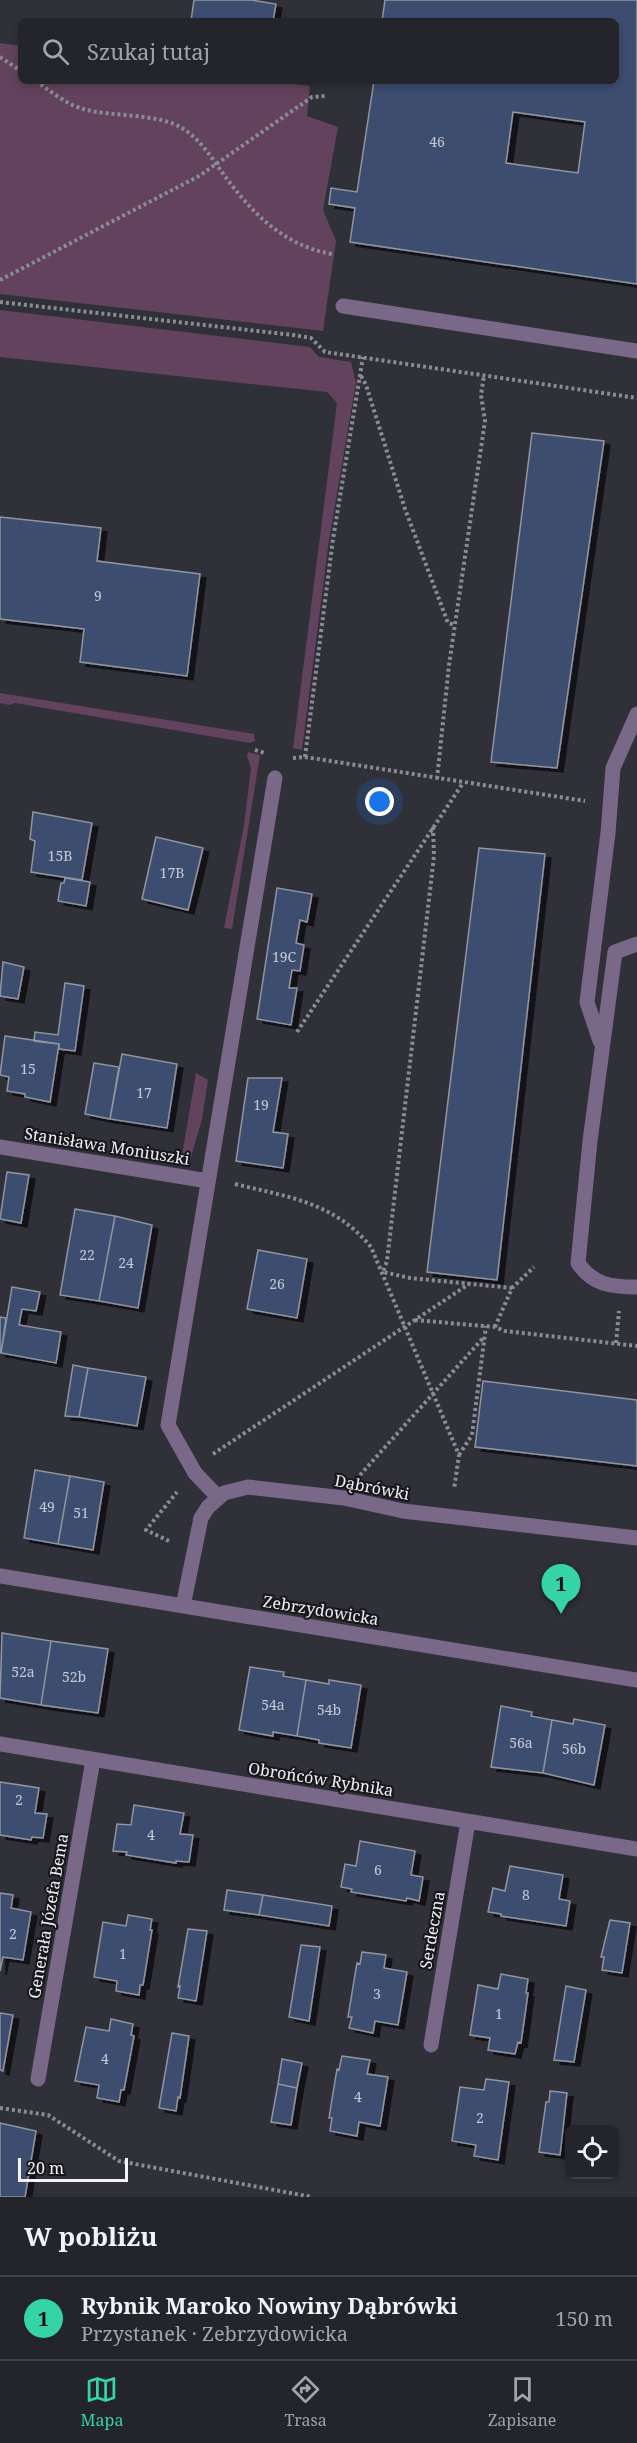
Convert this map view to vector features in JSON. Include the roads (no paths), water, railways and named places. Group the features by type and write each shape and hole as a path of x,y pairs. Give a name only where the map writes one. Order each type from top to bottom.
{"street":[{"path":"343,306 637,351"},
{"path":"601,1045 587,1002 608,833 613,768 637,714"},
{"path":"183,1606 199,1524 208,1507 218,1497 199,1478 168,1425 275,778"},
{"path":"637,944 615,952 601,1045 578,1263 588,1276 606,1285 637,1287"},
{"name":"Stanisława Moniuszki","path":"0,1147 208,1181"},
{"name":"Dąbrówki","path":"218,1497 233,1489 248,1487 344,1498 403,1512 637,1538"},
{"name":"Zebrzydowicka","path":"0,1576 637,1680"},
{"name":"Obrońców Rybnika","path":"0,1744 637,1849"},
{"name":"Generała Józefa Bema","path":"38,2079 93,1760"},
{"name":"Serdeczna","path":"431,2045 468,1822"}],"place":[{"name":"Rybnik Maroko Nowiny Dąbrówki","path":"561,1614"}]}
